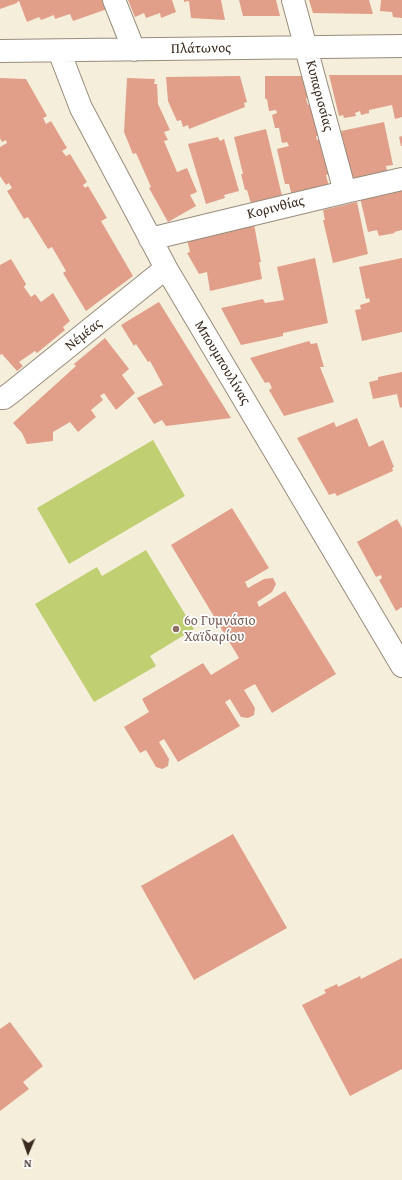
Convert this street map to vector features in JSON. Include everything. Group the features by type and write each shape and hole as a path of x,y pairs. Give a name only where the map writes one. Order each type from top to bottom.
{"street":[{"path":"114,0 134,50"},
{"name":"Κυπαρισσίας","path":"294,0 344,192"},
{"name":"Πλάτωνος","path":"0,51 402,46"},
{"name":"Μπουμπουλίνας","path":"59,51 81,108 166,268 402,666"},
{"name":"Κορινθίας","path":"150,239 402,179"},
{"name":"Νέμέας","path":"0,398 4,398 12,392 166,268"}],"green space":[{"path":"153,440 185,496 69,564 37,508"},
{"path":"146,550 194,629 150,656 156,666 94,702 35,604 97,567 102,576"}],"building":[{"path":"0,0 107,0 110,8 73,21 70,14 55,19 54,15 41,20 39,17 27,22 19,1 0,9"},
{"path":"128,0 172,0 176,12 161,18 160,13 146,18 144,13 135,17"},
{"path":"184,0 221,0 225,20 191,18 189,1 184,2"},
{"path":"239,0 276,0 280,16 243,16"},
{"path":"309,0 369,0 373,14 313,13"},
{"path":"381,0 402,0 402,18 393,17 392,12 380,11"},
{"path":"329,75 402,75 402,117 395,119 392,105 369,110 369,113 361,115 360,111 355,113 356,116 344,118 343,115 339,116"},
{"path":"240,76 247,102 244,103 245,107 189,129 188,125 183,127 181,120 177,121 168,101 166,77"},
{"path":"265,76 304,76 309,98 306,98 308,105 311,104 318,136 316,136 317,140 321,139 329,174 326,175 329,187 292,196 289,184 285,184 277,149 289,146 287,142 282,143 279,128 275,128 272,115 277,113 276,110 269,111 267,99 265,99"},
{"path":"0,78 26,79 47,116 43,118 46,124 51,121 67,148 62,151 66,156 70,154 87,182 83,185 85,188 88,186 107,218 101,221 133,276 86,311 63,273 66,271 52,247 48,249 28,217 24,219 7,191 12,188 9,183 6,185 0,176 0,147 7,143 6,140 2,142 0,138"},
{"path":"127,78 155,79 154,84 157,84 158,104 170,130 164,132 168,140 164,141 177,172 187,168 197,192 190,195 196,206 168,222 149,188 151,187 136,153 133,154 124,132"},
{"path":"384,122 393,165 386,166 388,176 353,183 341,131"},
{"path":"266,129 283,200 252,207 247,190 245,190 241,174 243,174 234,137"},
{"path":"402,136 402,146 401,146 399,137"},
{"path":"218,137 220,141 224,139 239,191 224,195 225,198 206,204 188,144"},
{"path":"402,184 402,230 379,236 377,230 368,232 359,193"},
{"path":"357,202 368,254 333,263 323,220 325,220 323,210"},
{"path":"254,224 261,262 259,262 262,279 210,291 207,272 199,274 187,253 190,252 187,239"},
{"path":"315,258 328,323 283,333 283,336 241,345 221,308 263,299 265,303 284,300 277,267"},
{"path":"402,258 402,332 362,341 355,310 361,309 360,305 370,302 369,298 366,299 359,267"},
{"path":"11,259 26,284 24,287 31,297 35,294 41,302 53,293 70,321 63,327 65,330 37,353 35,351 19,362 23,366 17,371 2,354 0,355 0,265"},
{"path":"159,302 231,418 166,426 162,420 154,424 137,398 163,385 150,361 148,362 136,344 134,346 121,325"},
{"path":"105,338 129,369 122,375 135,393 116,410 104,393 100,396 103,400 91,410 96,417 78,432 70,422 53,432 53,441 27,444 22,433 13,423 76,366 74,364"},
{"path":"309,341 311,344 317,343 324,367 320,367 334,402 284,416 269,390 272,388 269,382 265,383 250,358"},
{"path":"402,372 402,407 400,408 397,394 373,399 369,382 378,380 378,377"},
{"path":"357,418 369,447 383,440 394,467 392,468 393,471 337,496 335,493 329,495 297,438 334,422 336,427"},
{"path":"232,508 269,568 245,582 248,588 264,579 273,578 276,584 272,592 257,602 259,607 285,591 336,674 272,713 255,684 244,690 255,708 254,715 248,718 241,717 230,699 225,702 240,726 178,762 164,739 159,742 169,759 168,766 162,769 156,767 146,750 140,753 124,727 149,712 142,699 203,663 211,675 239,658 171,545"},
{"path":"397,519 402,528 402,607 396,611 379,580 382,578 381,575 376,577 357,542"},
{"path":"233,834 287,928 194,980 141,886"},
{"path":"402,958 402,1069 350,1096 302,1005 326,993 324,990 337,984 338,987 360,976 361,979"},
{"path":"10,1022 43,1066 23,1082 29,1089 0,1111 0,1029"}],"place":[{"name":"6ο Γυμνάσιο Χαϊδαρίου","path":"176,629"}]}
